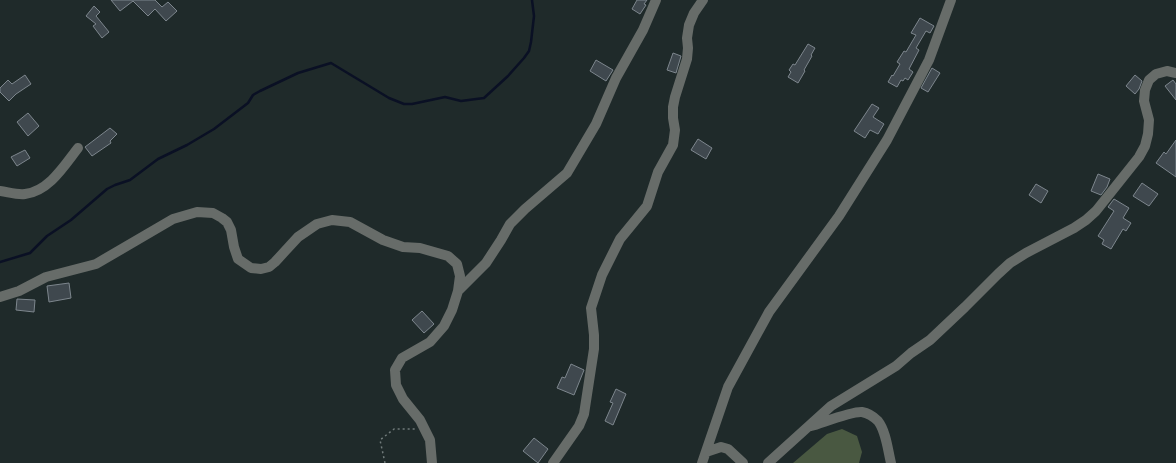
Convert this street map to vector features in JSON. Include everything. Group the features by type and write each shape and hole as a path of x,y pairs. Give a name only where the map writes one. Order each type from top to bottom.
{"street":[{"path":"458,291 486,262 510,224 525,208 567,173 596,124 616,78 643,30 656,0"},
{"path":"553,463 579,426 584,414 594,349 591,308 602,275 620,239 647,206 658,172 673,145 675,130 672,118 673,107 688,59 687,38 689,25 694,13 703,0"},
{"path":"702,463 728,387 769,312 839,216 888,140 929,60 951,0"},
{"path":"768,463 831,406 896,366 930,340 1010,263 1074,228 1096,212 1139,158 1145,146 1149,120 1144,101 1145,90 1149,80 1156,74 1167,71 1176,74"},
{"path":"0,191 24,194 40,189 56,175 78,148"},
{"path":"0,297 19,291 46,277 96,264 173,219 197,212 213,213 227,222 231,230 238,259 251,268 261,269 269,267 298,237 317,224 332,220 350,222 383,240 403,247 420,248 448,256 457,264 460,276 458,291 452,310 444,326 430,342 402,358 396,370 396,385 403,399 420,420 430,440 432,463"},
{"path":"808,427 854,413 862,412 871,415 878,422 883,431 891,463"},
{"path":"706,452 722,447 728,449 743,463"}],"path":[{"path":"385,463 380,440 394,429 415,429"}],"green space":[{"path":"842,429 857,436 862,452 859,463 793,463 827,434"}],"building":[{"path":"111,0 155,0 162,7 168,2 177,11 166,21 155,9 148,16 133,1 120,11"},
{"path":"637,0 647,0 644,4 646,5 640,14 632,9"},
{"path":"94,6 100,12 96,16 109,32 102,38 93,26 96,24 86,16"},
{"path":"920,18 934,26 930,33 926,31 916,48 919,50 909,69 913,72 908,80 905,78 903,81 901,80 897,87 888,82 900,64 897,62 904,51 906,52 916,35 911,33"},
{"path":"808,44 815,48 798,83 788,77 791,72 789,70 793,64 795,65"},
{"path":"673,53 681,56 676,73 667,70"},
{"path":"596,60 613,70 606,81 590,71"},
{"path":"932,68 940,73 928,92 921,88"},
{"path":"25,75 31,84 16,94 9,101 0,92 0,88 8,80 12,84"},
{"path":"1135,75 1142,81 1135,94 1126,86"},
{"path":"1173,80 1176,84 1176,100 1165,86"},
{"path":"872,104 879,108 873,117 884,124 878,134 870,130 865,138 854,131"},
{"path":"28,113 39,126 28,136 17,122"},
{"path":"110,128 117,134 110,141 111,143 92,156 85,147"},
{"path":"698,139 712,148 706,159 691,150"},
{"path":"1176,140 1176,177 1156,163 1164,152 1166,154"},
{"path":"25,150 30,158 17,166 11,157"},
{"path":"1098,174 1110,179 1107,187 1101,195 1091,191"},
{"path":"1142,183 1158,194 1149,206 1133,196"},
{"path":"1036,184 1048,191 1041,203 1029,195"},
{"path":"1114,199 1129,208 1123,218 1131,223 1126,231 1123,229 1111,249 1102,244 1104,240 1098,236 1114,211 1108,207"},
{"path":"69,283 71,298 49,302 47,286"},
{"path":"17,299 35,300 34,312 16,310"},
{"path":"422,311 434,324 424,333 412,320"},
{"path":"571,364 584,370 574,395 557,388 562,377 565,378"},
{"path":"616,389 626,394 613,425 605,421 613,403 610,402"},
{"path":"534,438 548,449 538,463 523,451"}],"waterway":[{"path":"0,262 30,253 47,236 71,220 107,189 130,180 158,159 187,145 214,129 248,103 253,95 298,73 331,63 389,98 404,104 412,104 445,97 461,101 484,98 508,76 529,51 534,16 532,0"}]}
